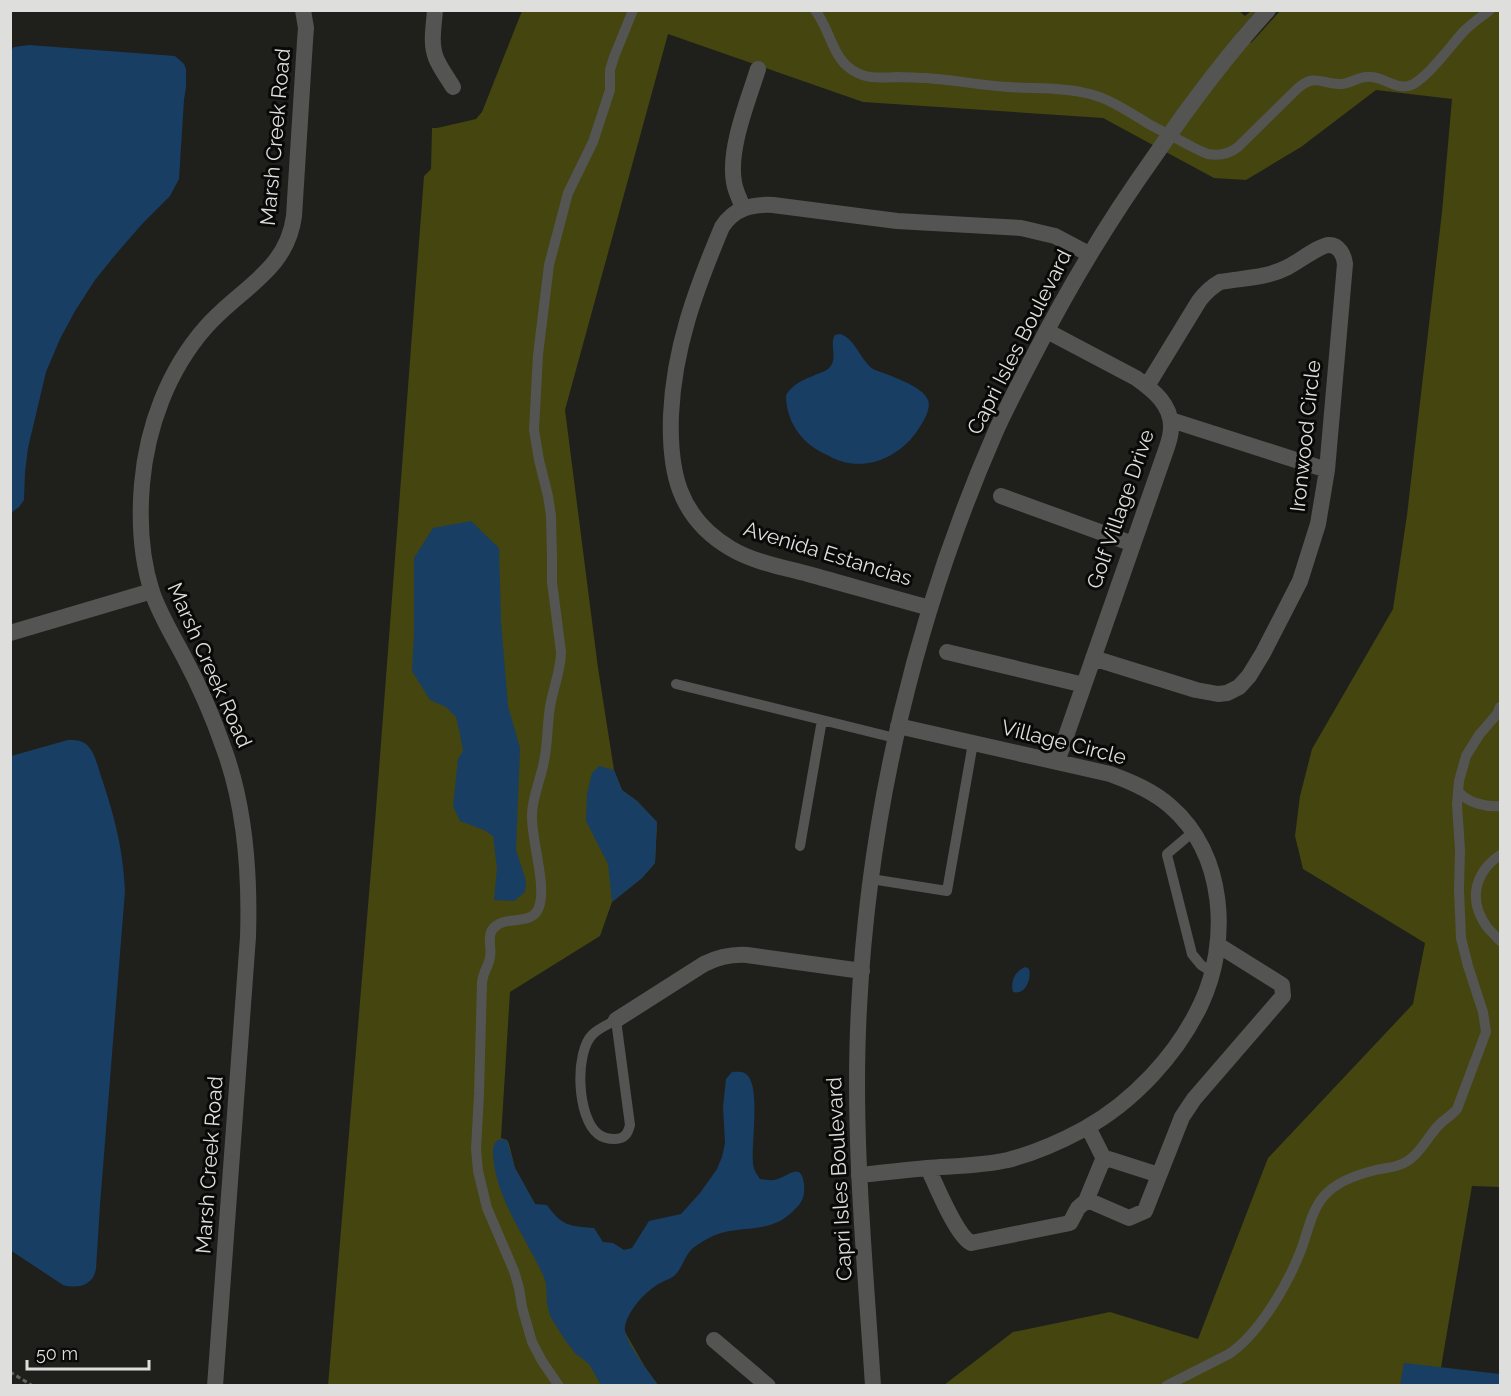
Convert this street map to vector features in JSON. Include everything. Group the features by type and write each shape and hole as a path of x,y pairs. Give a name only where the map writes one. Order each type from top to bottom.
{"street":[{"name":"Marsh Creek Road","path":"215,1386 248,949 249,875 241,813 225,751 198,683 166,625 152,591 142,539 142,486 146,453 154,420 192,344 222,310 274,264 285,247 291,230 295,204 306,28 303,10"},
{"path":"435,10 434,54 453,87"},
{"name":"Capri Isles Boulevard","path":"873,1386 859,1175 857,1064 862,971 871,879 897,732 912,669 957,529 996,431 1047,331 1089,254 1113,216 1169,135 1268,10"},
{"path":"758,69 733,149 732,170 743,208 773,205 897,221 1021,228 1055,236 1089,254"},
{"name":"Avenida Estancias","path":"743,208 731,216 722,227 696,294 677,357 671,446 673,466 682,496 701,524 722,543 742,554 770,564 930,608"},
{"name":"Ironwood Circle","path":"1094,658 1218,694 1227,693 1239,687 1263,653 1300,581 1318,524 1327,470 1345,264 1341,252 1335,246 1327,245 1277,272 1214,285 1199,301 1147,386"},
{"name":"Golf Village Drive","path":"1047,331 1136,378 1161,400 1171,420 1171,434 1167,447 1094,658"},
{"path":"1171,420 1327,470"},
{"path":"1001,496 1132,544"},
{"path":"10,633 152,591"},
{"path":"947,652 1084,685"},
{"path":"1057,762 1094,658"},
{"name":"Village Circle","path":"859,1175 961,1167 1007,1160 1062,1141 1088,1127 1126,1100 1143,1084 1181,1038 1200,1005 1212,972 1218,945 1219,917 1216,894 1206,857 1184,820 1156,795 1110,774 973,743 897,732"},
{"path":"1086,1201 1129,1218 1144,1211 1182,1117 1194,1099 1283,996 1282,985 1218,945"},
{"path":"616,1020 704,964 717,958 736,954 862,971"},
{"path":"1088,1127 1105,1161"},
{"path":"928,1168 958,1230 971,1244 1070,1223 1078,1208 1086,1201 1102,1162 1109,1159 1159,1175"},
{"path":"714,1340 768,1386"}],"lane":[{"path":"559,1386 532,1342 514,1271 487,1208 478,1171 476,1149 482,983 483,971 490,957 492,930 503,921 524,919 535,914 541,900 532,808 547,749 550,708 561,652 552,582 548,496 534,430 538,355 549,265 568,193 593,141 610,90 610,70 633,10"},
{"path":"815,10 843,62 862,76 941,79 1000,87 1033,87 1081,92 1106,99 1169,135 1203,152 1213,154 1233,151 1308,81 1320,80 1341,84 1360,77 1371,76 1403,87 1413,84 1436,64 1470,25 1490,10"},
{"path":"676,684 822,720 897,732"},
{"path":"1166,1386 1229,1354 1246,1341 1271,1308 1295,1263 1318,1203 1325,1194 1337,1184 1360,1175 1400,1165 1412,1158 1436,1128 1457,1109 1486,1032 1483,1012 1461,938 1459,781 1466,756 1500,707"},
{"path":"800,846 822,720"},
{"path":"871,879 947,891 973,743"},
{"path":"1458,791 1464,798 1476,803 1500,806"},
{"path":"1193,832 1167,855 1192,954 1201,965 1212,972"},
{"path":"1500,855 1481,874 1476,893 1476,902 1482,919 1500,941"},
{"path":"616,1020 630,1125 628,1132 619,1139 607,1138 598,1134 590,1125 585,1113 581,1076 582,1058 592,1034 616,1020"}],"path":[{"path":"10,1372 33,1386"}],"shaded area":[{"path":"1238,10 1245,16 1251,11 1256,11 1238,32 1251,43 1280,11 1500,11 1500,1187 1472,1186 1438,1385 944,1385 1013,1332 1110,1312 1198,1339 1268,1158 1413,1004 1425,943 1303,869 1295,836 1300,796 1312,749 1393,609 1407,515 1442,212 1452,99 1376,90 1301,147 1246,180 1214,178 1103,118 863,102 668,34 565,410 598,668 614,770 622,790 637,801 657,822 655,863 642,878 612,902 600,936 510,992 501,1138 507,1140 515,1168 535,1204 625,1332 658,1385 328,1386 375,822 424,176 431,169 432,128 476,119 482,112 522,11"}],"water":[{"path":"29,45 175,56 186,69 186,87 179,179 170,196 143,223 95,280 60,339 46,372 28,448 24,500 11,513 10,51 14,47"},
{"path":"840,334 850,340 873,369 912,385 924,395 929,403 924,420 908,442 891,455 871,463 846,462 832,458 815,448 796,430 787,405 786,395 791,388 830,367 833,359 833,339 835,335"},
{"path":"471,521 499,548 501,621 508,706 520,748 516,850 526,881 525,892 514,901 494,900 497,868 493,836 460,821 453,806 458,759 463,751 456,717 446,707 430,700 412,671 414,558 433,528"},
{"path":"68,740 86,744 96,761 117,831 125,891 96,1269 88,1283 74,1287 63,1285 10,1250 11,756"},
{"path":"599,766 614,770 622,790 637,801 657,822 655,863 642,878 612,902 608,864 586,821 587,794 592,773"},
{"path":"1026,967 1030,973 1027,986 1021,992 1013,992 1014,977"},
{"path":"732,1072 746,1074 751,1080 754,1101 753,1162 756,1173 760,1179 771,1180 794,1172 800,1173 804,1184 803,1198 785,1218 774,1224 718,1234 697,1245 689,1252 674,1276 650,1290 639,1300 627,1319 625,1331 639,1359 658,1385 601,1385 589,1364 575,1353 550,1316 543,1275 499,1184 495,1168 494,1145 498,1140 507,1140 515,1168 535,1204 547,1205 557,1217 567,1224 594,1228 603,1242 613,1243 624,1250 632,1248 649,1221 681,1214 717,1169 725,1143 723,1107 726,1079"},
{"path":"1404,1363 1500,1374 1500,1385 1400,1385"}]}
